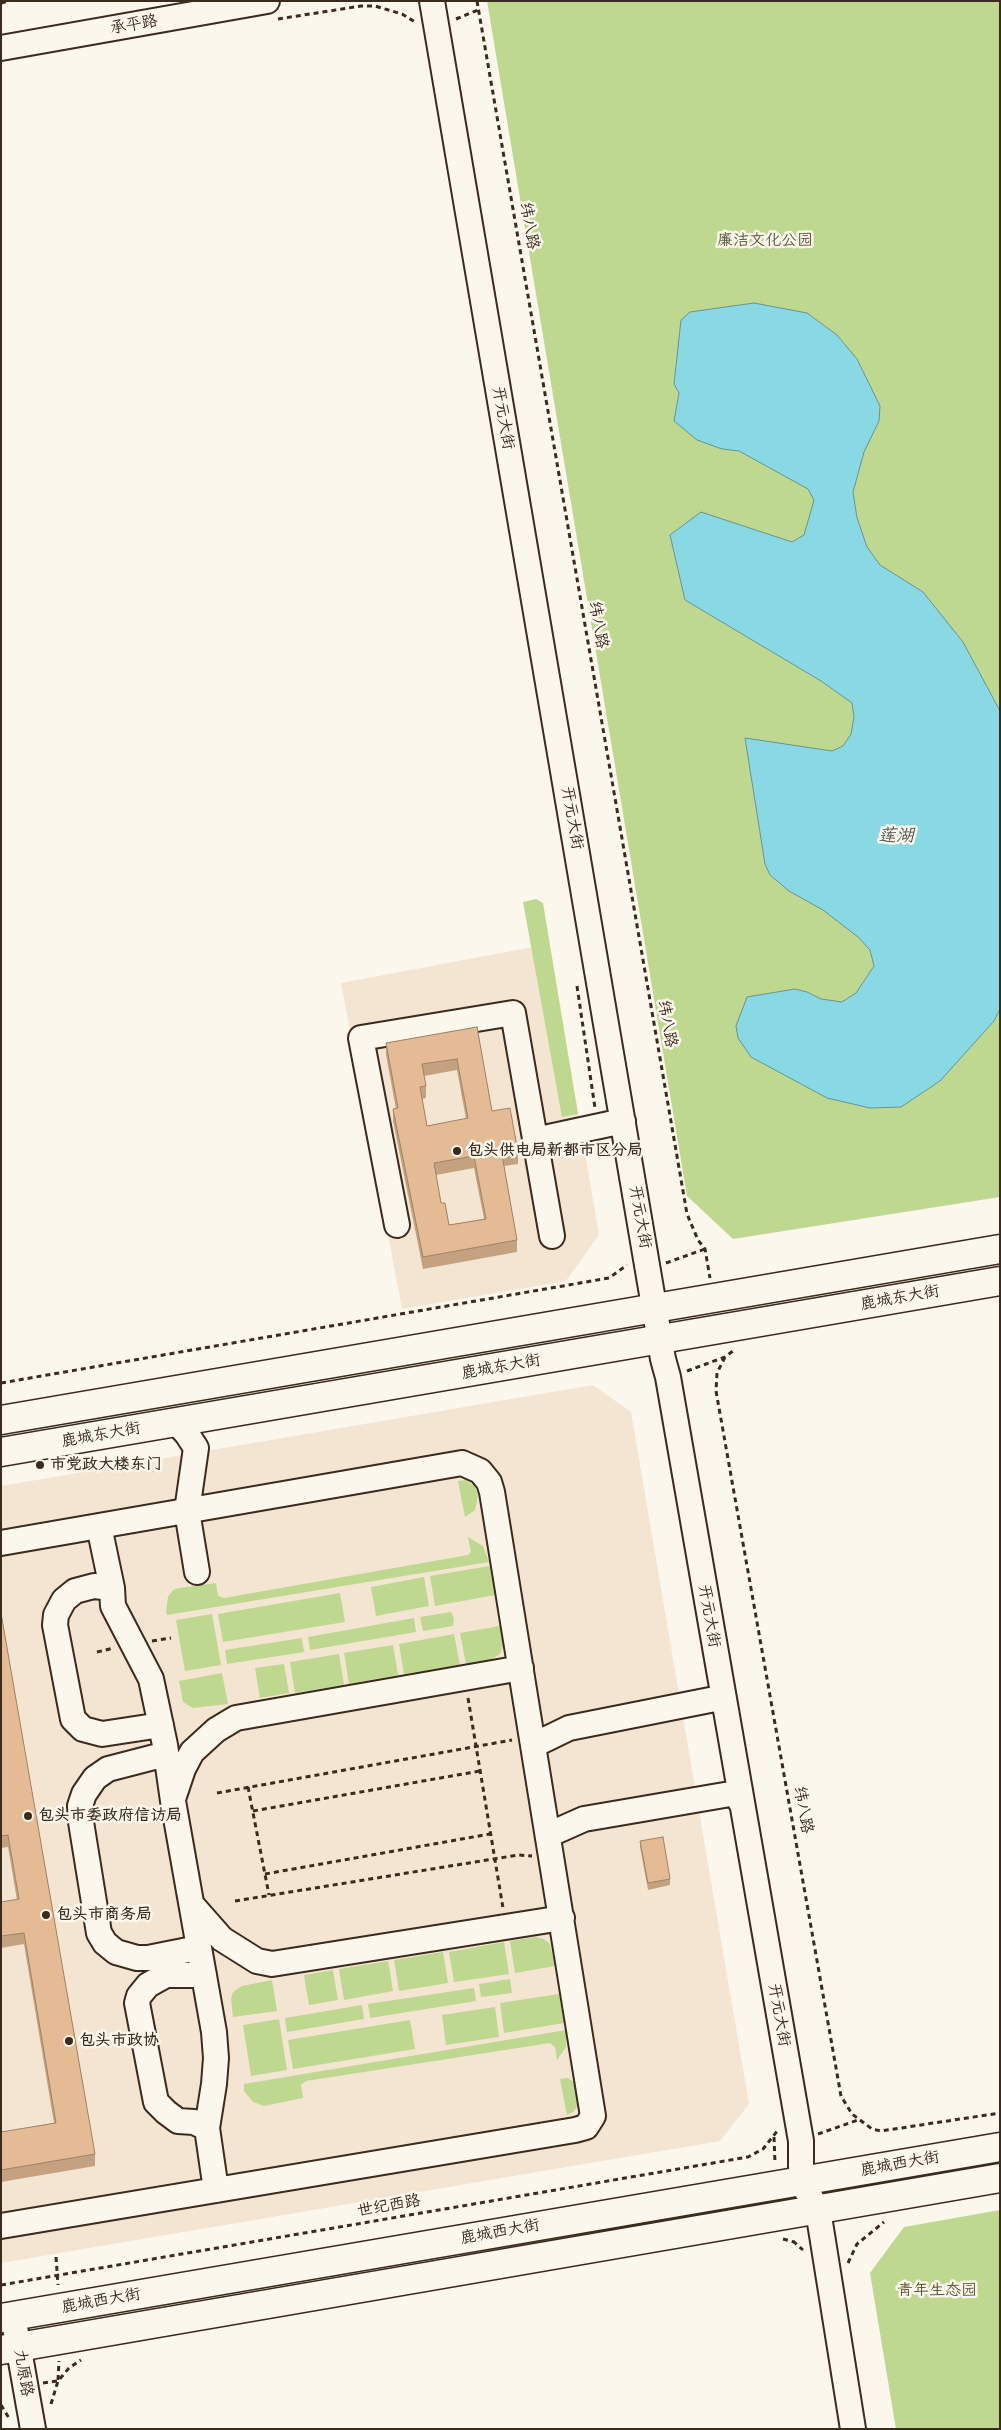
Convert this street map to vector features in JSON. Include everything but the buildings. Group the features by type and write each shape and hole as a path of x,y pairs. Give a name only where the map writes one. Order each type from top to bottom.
{"main road":[{"name":"鹿城东大街","path":"1,1420 1000,1249"},
{"name":"鹿城东大街","path":"1,1452 1000,1281"},
{"name":"鹿城西大街","path":"7,2317 1000,2147"},
{"name":"鹿城西大街","path":"10,2348 1000,2178"}],"street":[{"name":"承平路","path":"1,48 267,1"},
{"name":"开元大街","path":"432,1 660,1339 801,2141 801,2181"},
{"path":"397,1225 361,1038 512,1013 552,1236"},
{"path":"535,1140 623,1121"},
{"path":"176,1422 188,1434 196,1448 187,1511 197,1572"},
{"path":"1,1543 462,1463 474,1466 486,1478 492,1492 521,1668 527,1742 544,1846 562,1918 593,2108 592,2120 586,2127 1,2226"},
{"path":"99,1526 112,1588 113,1606 142,1658 151,1679 161,1725 214,2032 216,2058 207,2128 216,2190"},
{"path":"112,1588 94,1586 75,1591 64,1600 56,1615 55,1625 73,1719 82,1729 102,1734 161,1725"},
{"path":"173,1801 183,1769 192,1752 216,1730 236,1718 521,1668"},
{"path":"527,1742 569,1728 720,1698 725,1707"},
{"path":"166,1754 108,1769 95,1778 84,1794 80,1806 81,1822 96,1915 101,1938 109,1947 126,1956 148,1958 198,1948"},
{"path":"544,1846 584,1819 736,1793 741,1803"},
{"path":"190,1901 222,1939 257,1961 272,1964 562,1918"},
{"path":"204,1975 166,1975 148,1985 139,1996 137,2003 156,2102 178,2120 194,2122 207,2128"},
{"path":"801,2181 818,2210 854,2429"},
{"name":"九原路","path":"7,2317 10,2348 32,2429"}],"path":[{"path":"1,2 9,1"},
{"name":"纬八路","path":"477,1 687,1214 698,1240 706,1249"},
{"path":"1,1383 609,1278 630,1262"},
{"name":"纬八路","path":"725,1357 717,1373 716,1391 841,2096 852,2114 872,2129 881,2131 1000,2113"},
{"path":"464,1677 506,1927"},
{"path":"217,1793 476,1746 527,1742"},
{"path":"253,1811 480,1771"},
{"path":"248,1787 269,1895"},
{"path":"265,1874 490,1834"},
{"path":"235,1901 518,1855 544,1846"},
{"name":"世纪西路","path":"1,2284 748,2157 763,2149 774,2136"},
{"path":"50,2411 51,2396 58,2380"},
{"path":"1,2406 10,2420"}],"shaded area":[{"path":"549,944 599,1235 566,1281 402,1309 341,983"},
{"path":"593,1385 631,1412 749,2104 720,2141 1,2263 1,1486"}],"green space":[{"name":"廉洁文化公园","path":"487,1 1000,1 1000,1197 733,1239 687,1196"},
{"path":"536,899 543,903 578,1114 562,1117 523,902"},
{"path":"466,1480 475,1486 478,1496 475,1510 465,1517 458,1481"},
{"path":"468,1537 483,1546 489,1562 167,1615 166,1612 168,1597 173,1590 179,1588 216,1583 218,1596 224,1598 468,1555 471,1552"},
{"path":"490,1566 495,1595 435,1606 430,1576"},
{"path":"424,1577 429,1606 376,1616 371,1587"},
{"path":"340,1593 345,1622 223,1642 218,1614"},
{"path":"451,1612 454,1618 453,1626 423,1631 420,1617"},
{"path":"212,1614 221,1665 185,1671 176,1620"},
{"path":"414,1618 416,1632 310,1650 308,1637"},
{"path":"500,1626 503,1645 500,1654 490,1660 466,1664 460,1633"},
{"path":"454,1634 460,1665 404,1674 399,1644"},
{"path":"302,1638 304,1652 227,1664 225,1650"},
{"path":"393,1645 398,1675 349,1684 344,1653"},
{"path":"339,1654 344,1685 295,1693 290,1662"},
{"path":"284,1664 289,1693 260,1698 255,1668"},
{"path":"222,1673 228,1704 193,1708 183,1702 179,1681"},
{"path":"535,1937 544,1939 550,1944 555,1966 515,1973 510,1941"},
{"path":"504,1942 509,1974 454,1982 449,1952"},
{"path":"443,1952 448,1983 399,1991 394,1960"},
{"path":"388,1961 393,1991 344,2000 339,1969"},
{"path":"333,1970 338,2000 309,2005 304,1975"},
{"path":"510,1979 512,1993 481,1997 479,1984"},
{"path":"272,1980 277,2011 233,2017 231,1999 233,1992 242,1986"},
{"path":"474,1988 476,2001 370,2018 368,2004"},
{"path":"559,1994 564,2023 504,2033 500,2003"},
{"path":"362,2005 364,2019 287,2032 285,2018"},
{"path":"495,2007 499,2037 446,2045 442,2015"},
{"path":"279,2019 287,2070 251,2076 243,2025"},
{"path":"410,2020 415,2049 293,2069 288,2040"},
{"path":"566,2030 566,2047 557,2060 555,2047 550,2043 306,2081 301,2085 303,2098 264,2106 253,2102 244,2091 244,2084"},
{"path":"568,2078 577,2084 579,2104 573,2112 567,2115 560,2079"},
{"name":"青年生态园","path":"1000,2210 1000,2429 896,2429 870,2273 904,2227"}],"water":[{"name":"莲湖","path":"754,303 807,313 837,335 857,359 880,406 879,421 864,452 853,492 857,518 867,547 880,565 923,592 963,642 1000,711 1000,1009 994,1021 940,1081 901,1107 870,1108 827,1098 751,1057 738,1038 736,1026 747,997 795,989 807,992 821,999 842,1002 856,993 874,966 870,950 858,937 823,910 789,891 770,875 765,864 745,738 832,751 843,746 851,734 854,717 852,703 821,681 685,600 670,535 701,512 792,542 804,535 814,500 808,489 739,451 722,449 697,440 674,421 679,393 674,384 681,320 690,312"}],"place":[{"name":"包头供电局新都市区分局","path":"457,1151"},
{"name":"市党政大楼东门","path":"40,1465"},
{"name":"包头市委政府信访局","path":"28,1816"},
{"name":"包头市商务局","path":"46,1915"},
{"name":"包头市政协","path":"69,2041"}]}
